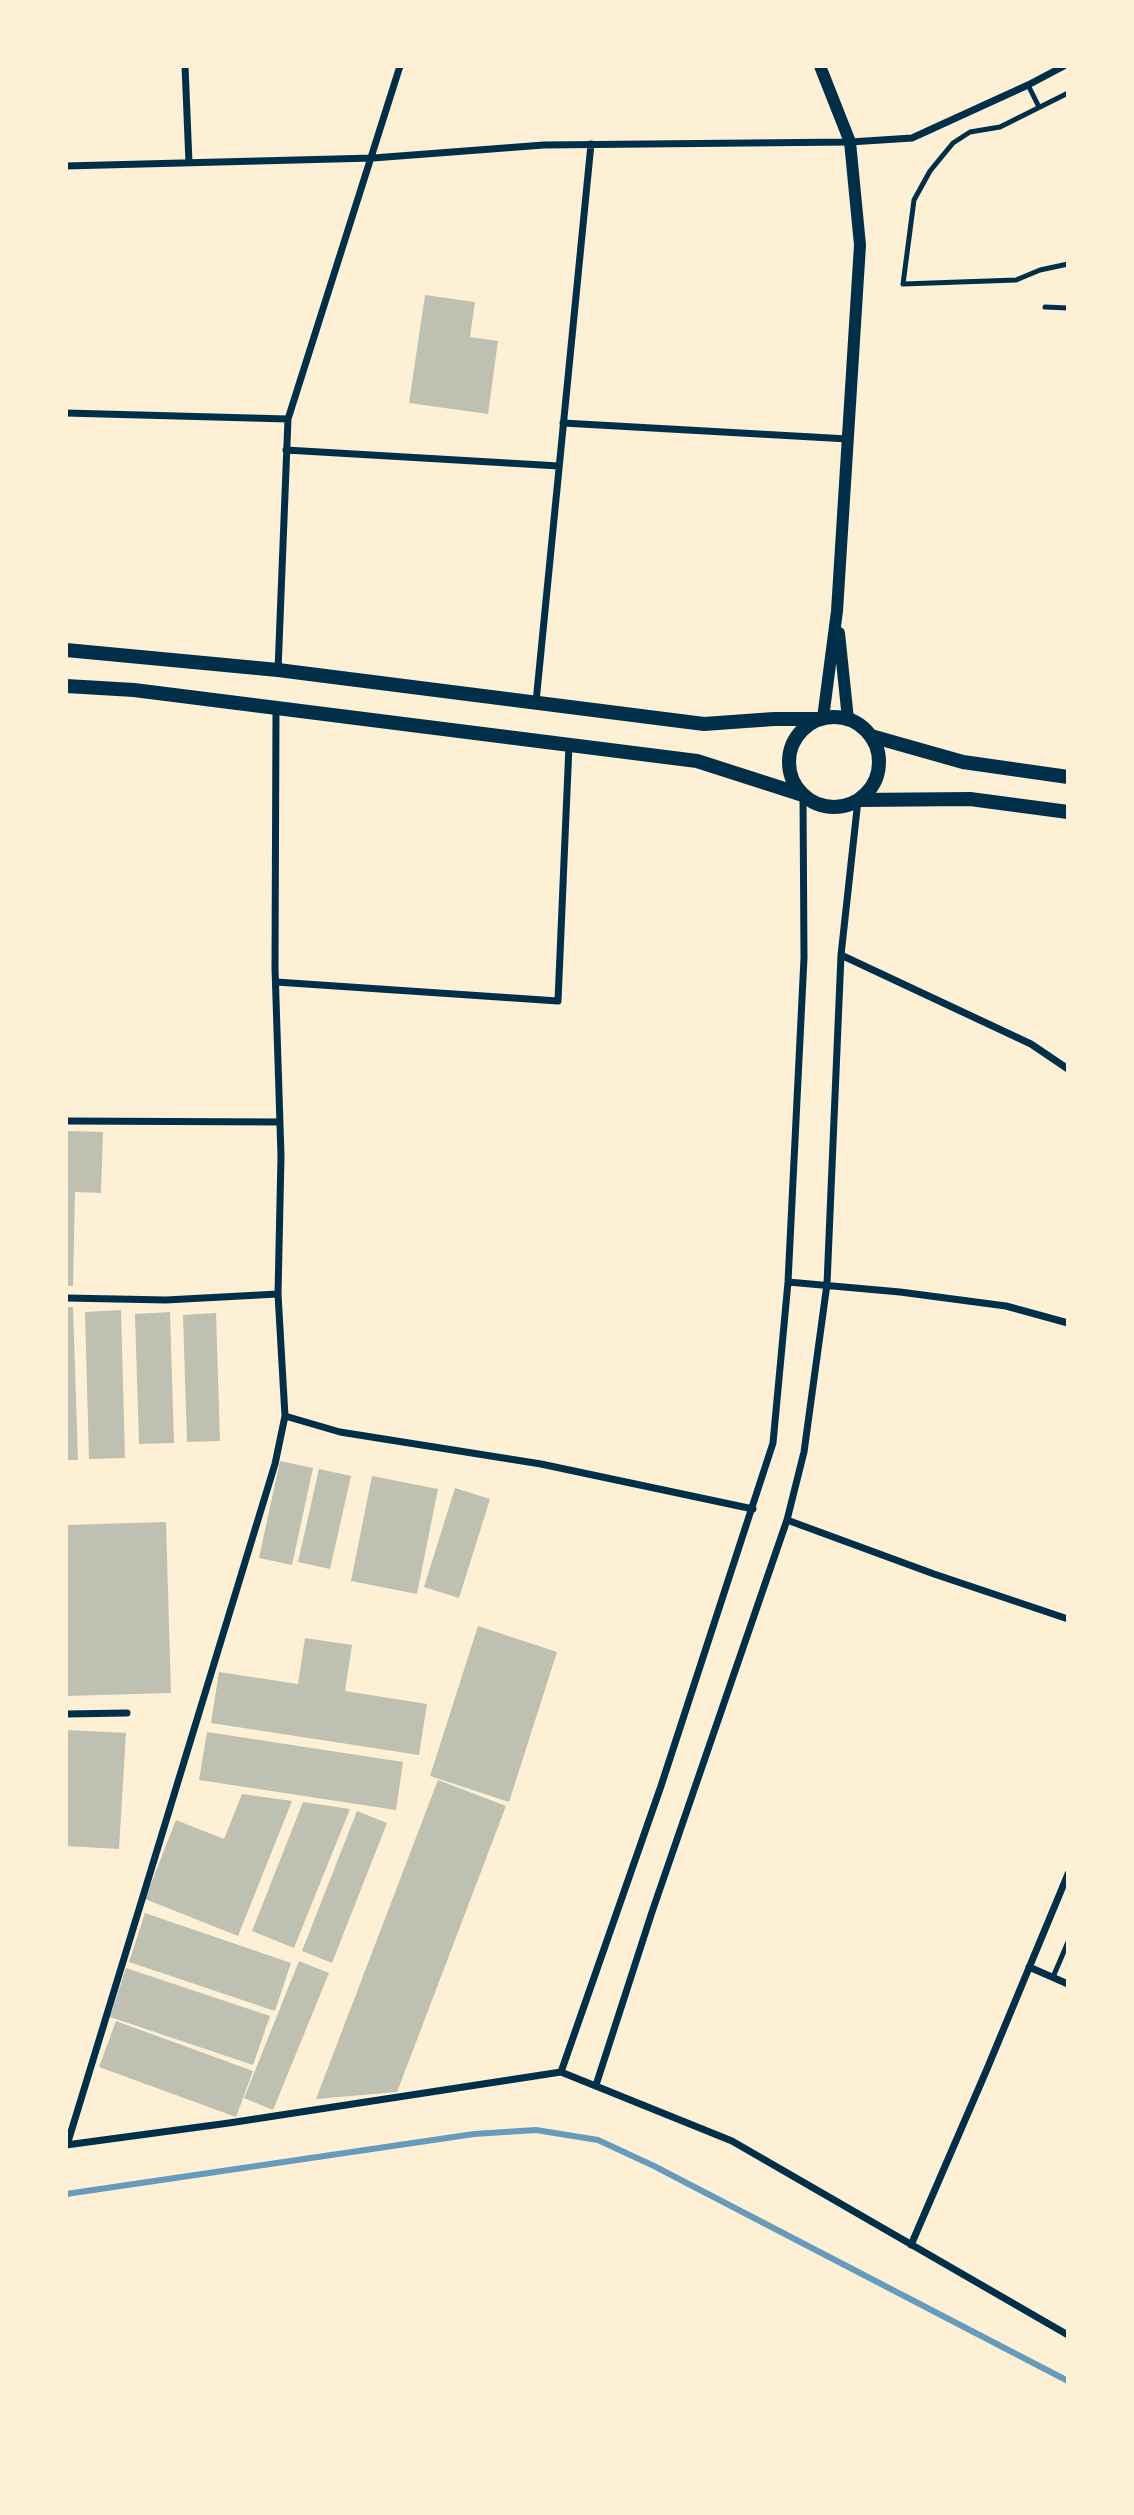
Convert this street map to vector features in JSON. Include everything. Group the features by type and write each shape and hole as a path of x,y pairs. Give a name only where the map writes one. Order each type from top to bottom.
{"main road":[{"path":"66,650 278,670 704,724 821,719"},
{"path":"66,686 134,690 697,761 803,795 816,804 830,807 845,806 858,800 869,790 876,778 879,764 877,749 871,736 861,725 834,716 805,726 795,738 789,753 789,768 794,783 803,795"},
{"path":"871,736 963,762 1068,777"},
{"path":"858,800 970,799 1068,811"}],"street":[{"path":"185,66 189,163"},
{"path":"278,670 288,419 400,66"},
{"path":"820,66 850,142 860,246 837,611 821,719"},
{"path":"66,166 373,158 544,145 850,142 912,138 1064,66"},
{"path":"536,702 591,144"},
{"path":"66,413 288,419"},
{"path":"563,423 848,439"},
{"path":"286,450 559,466"},
{"path":"837,611 848,719"},
{"path":"276,709 276,982 280,1122 278,1294 285,1416 275,1464 67,2145 229,2123 561,2071 732,2141 1068,2335"},
{"path":"276,982 558,1001 569,745"},
{"path":"561,2071 661,1786 773,1443 788,1282 803,958 803,795"},
{"path":"596,2085 669,1862 787,1520 804,1452 827,1284 841,955 858,800"},
{"path":"841,955 1031,1044 1068,1069"},
{"path":"66,1121 280,1122"},
{"path":"788,1282 827,1284 1006,1306 1068,1322"},
{"path":"66,1298 166,1300 278,1294"},
{"path":"285,1416 340,1432 541,1464 753,1509"},
{"path":"787,1520 1068,1619"},
{"path":"66,1714 127,1713"},
{"path":"911,2245 1068,1874"},
{"path":"1029,1966 1068,1984"}],"lane":[{"path":"1028,85 1039,107"},
{"path":"1068,93 1000,127 970,132 953,143 930,171 914,200 903,284 1016,280 1040,270 1068,264"},
{"path":"1045,307 1068,307"},
{"path":"1053,1977 1068,1942"}],"building":[{"path":"425,295 475,302 470,337 498,341 488,414 409,403"},
{"path":"66,1131 103,1132 101,1193 75,1192 73,1286 66,1286"},
{"path":"66,1307 73,1307 78,1460 66,1460"},
{"path":"121,1310 125,1458 89,1459 85,1312"},
{"path":"170,1312 174,1443 139,1444 135,1314"},
{"path":"216,1313 220,1441 187,1442 183,1315"},
{"path":"280,1461 313,1468 292,1565 259,1558"},
{"path":"319,1469 351,1476 330,1569 298,1562"},
{"path":"372,1476 438,1489 417,1594 351,1581"},
{"path":"455,1488 490,1499 459,1598 424,1587"},
{"path":"166,1522 171,1693 66,1696 66,1525"},
{"path":"478,1626 557,1652 509,1802 430,1776"},
{"path":"305,1638 352,1645 345,1691 427,1704 419,1755 211,1723 219,1672 298,1684"},
{"path":"66,1730 126,1733 119,1849 66,1846"},
{"path":"207,1732 403,1762 396,1810 199,1780"},
{"path":"438,1780 506,1806 397,2092 316,2099"},
{"path":"242,1794 292,1801 238,1936 145,1899 176,1820 224,1839"},
{"path":"303,1802 350,1809 294,1948 252,1931"},
{"path":"357,1811 387,1823 332,1963 302,1951"},
{"path":"145,1913 291,1963 275,2011 129,1962"},
{"path":"299,1961 329,1973 273,2110 244,2098"},
{"path":"126,1968 270,2016 253,2065 110,2017"},
{"path":"116,2021 253,2071 236,2117 99,2067"}],"waterway":[{"path":"66,2194 474,2134 536,2130 598,2140 654,2166 1068,2381"}]}
